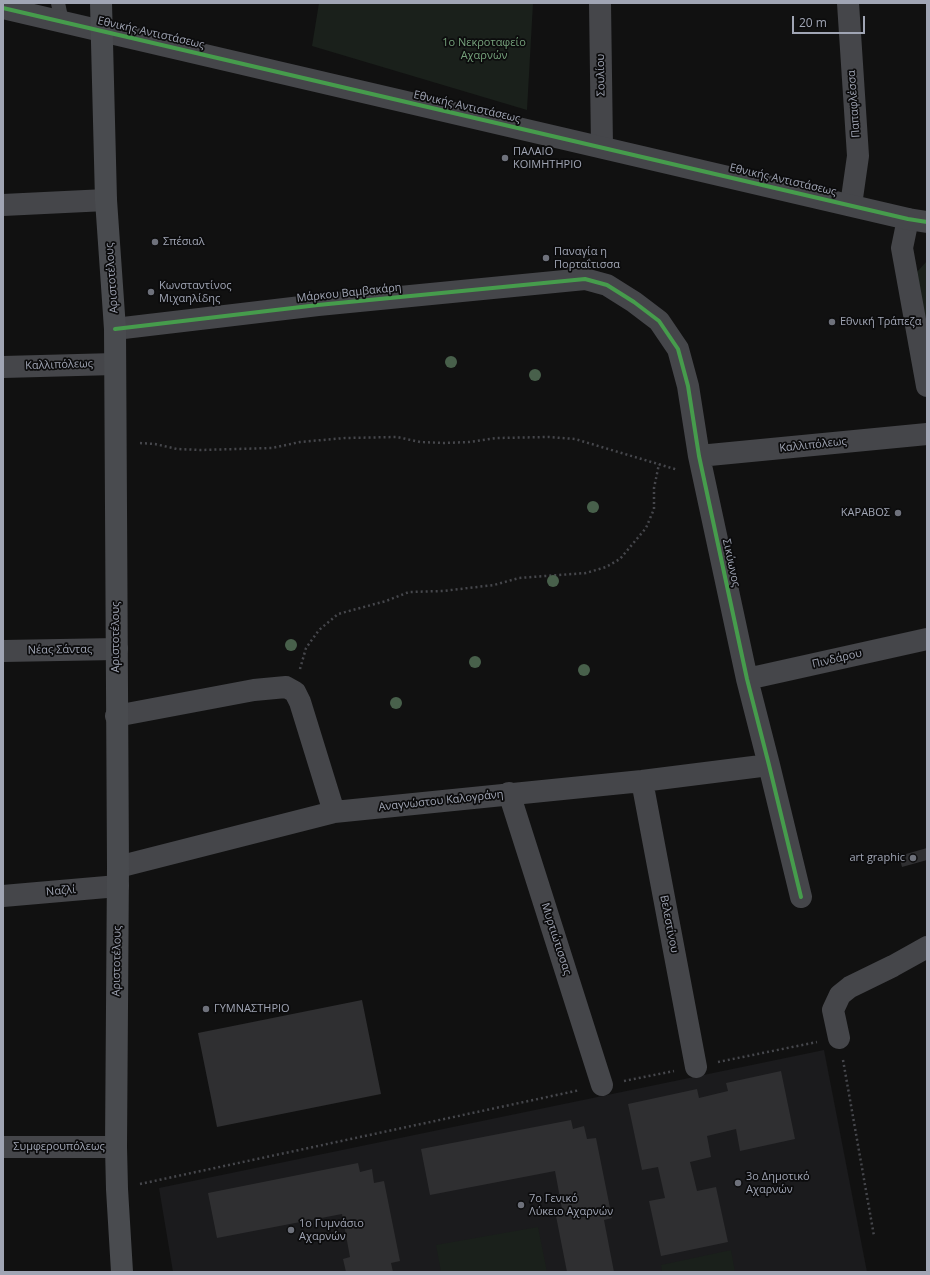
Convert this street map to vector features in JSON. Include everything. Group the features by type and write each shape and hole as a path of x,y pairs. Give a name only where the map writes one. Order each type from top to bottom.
{"main road":[{"name":"Αριστοτέλους","path":"101,3 106,200 115,329 118,877 116,1189 122,1272"}],"street":[{"name":"Σουλίου","path":"600,3 602,147"},
{"name":"Παπαφλέσσα","path":"848,3 858,156 850,205"},
{"name":"Εθνικής Αντιστάσεως","path":"3,8 60,13 102,31 917,220"},
{"path":"3,205 106,200"},
{"path":"917,220 902,248 927,386"},
{"name":"Μάρκου Βαμβακάρη","path":"115,329 318,305 585,279"},
{"name":"Σικύωνος","path":"585,279 607,285 634,302 659,321 678,348 688,386 702,466 747,679 770,765 802,897"},
{"name":"Καλλιπόλεως","path":"3,367 115,364"},
{"name":"Καλλιπόλεως","path":"702,466 927,434"},
{"name":"Πινδάρου","path":"747,679 927,639"},
{"name":"Νέας Σάντας","path":"3,651 117,649"},
{"path":"116,716 254,690 286,687 294,692 300,702 334,812"},
{"name":"Αναγνώστου Καλογράνη","path":"118,877 334,812 509,793 642,781 770,765"},
{"name":"Βελεστίνου","path":"642,781 696,1067"},
{"name":"Μυρτιώτισσας","path":"509,793 602,1086"},
{"name":"Ναζλί","path":"3,896 118,877"},
{"path":"839,1038 833,1010 840,995 850,987 927,947"},
{"name":"Συμφερουπόλεως","path":"3,1147 116,1146"}],"path":[{"path":"116,440 155,444 177,449 201,450 272,448 300,442 352,437 397,437 420,442 444,443 469,442 497,438 549,437 575,439 630,457 681,471 702,466"},
{"path":"286,687 301,668 306,648 318,630 338,614 386,601 409,592 443,591 494,585 518,578 586,573 606,567 620,559 646,528 654,509 654,488 659,464"},
{"path":"116,1189 602,1086 839,1038 874,1236"}],"shaded area":[{"path":"824,1050 867,1272 173,1272 159,1188"}],"green space":[{"name":"1ο Νεκροταφείο Αχαρνών","path":"319,3 533,3 527,110 312,46"},
{"path":"927,261 927,326 916,273"},
{"path":"538,1227 547,1272 441,1272 436,1245"},
{"path":"731,1250 735,1272 662,1272 661,1265"}],"building":[{"name":"art graphic","path":"927,848 927,860 902,867 899,856"},
{"path":"362,1000 381,1094 217,1127 198,1033"},
{"path":"781,1071 795,1139 740,1151 736,1129 707,1136 711,1157 690,1162 697,1191 716,1187 728,1242 661,1256 649,1201 665,1198 658,1167 642,1170 628,1104 697,1089 699,1098 728,1091 726,1083"},
{"path":"571,1120 573,1129 584,1126 587,1139 596,1138 612,1218 604,1220 614,1272 567,1272 556,1216 563,1214 555,1171 430,1195 421,1149"},
{"path":"358,1163 360,1172 372,1169 374,1183 384,1181 400,1261 391,1263 393,1272 346,1272 343,1259 350,1257 342,1214 217,1238 208,1193"}],"cycle path":[{"path":"3,8 908,219 927,222"},
{"path":"115,329 318,305 585,279 607,285 634,302 659,321 678,349 688,386 699,456 747,679 801,897"}],"place":[{"name":"ΠΑΛΑΙΟ ΚΟΙΜΗΤΗΡΙΟ","path":"505,158"},
{"name":"Σπέσιαλ","path":"155,242"},
{"name":"Παναγία η Πορταΐτισσα","path":"546,258"},
{"name":"Κωνσταντίνος Μιχαηλίδης","path":"151,292"},
{"name":"Εθνική Τράπεζα","path":"832,322"},
{"name":"ΚΑΡΑΒΟΣ","path":"898,513"},
{"name":"art graphic","path":"913,858"},
{"name":"ΓΥΜΝΑΣΤΗΡΙΟ","path":"206,1009"},
{"name":"3ο Δημοτικό Αχαρνών","path":"738,1183"},
{"name":"7ο Γενικό Λύκειο Αχαρνών","path":"521,1205"},
{"name":"1ο Γυμνάσιο Αχαρνών","path":"291,1230"}]}
